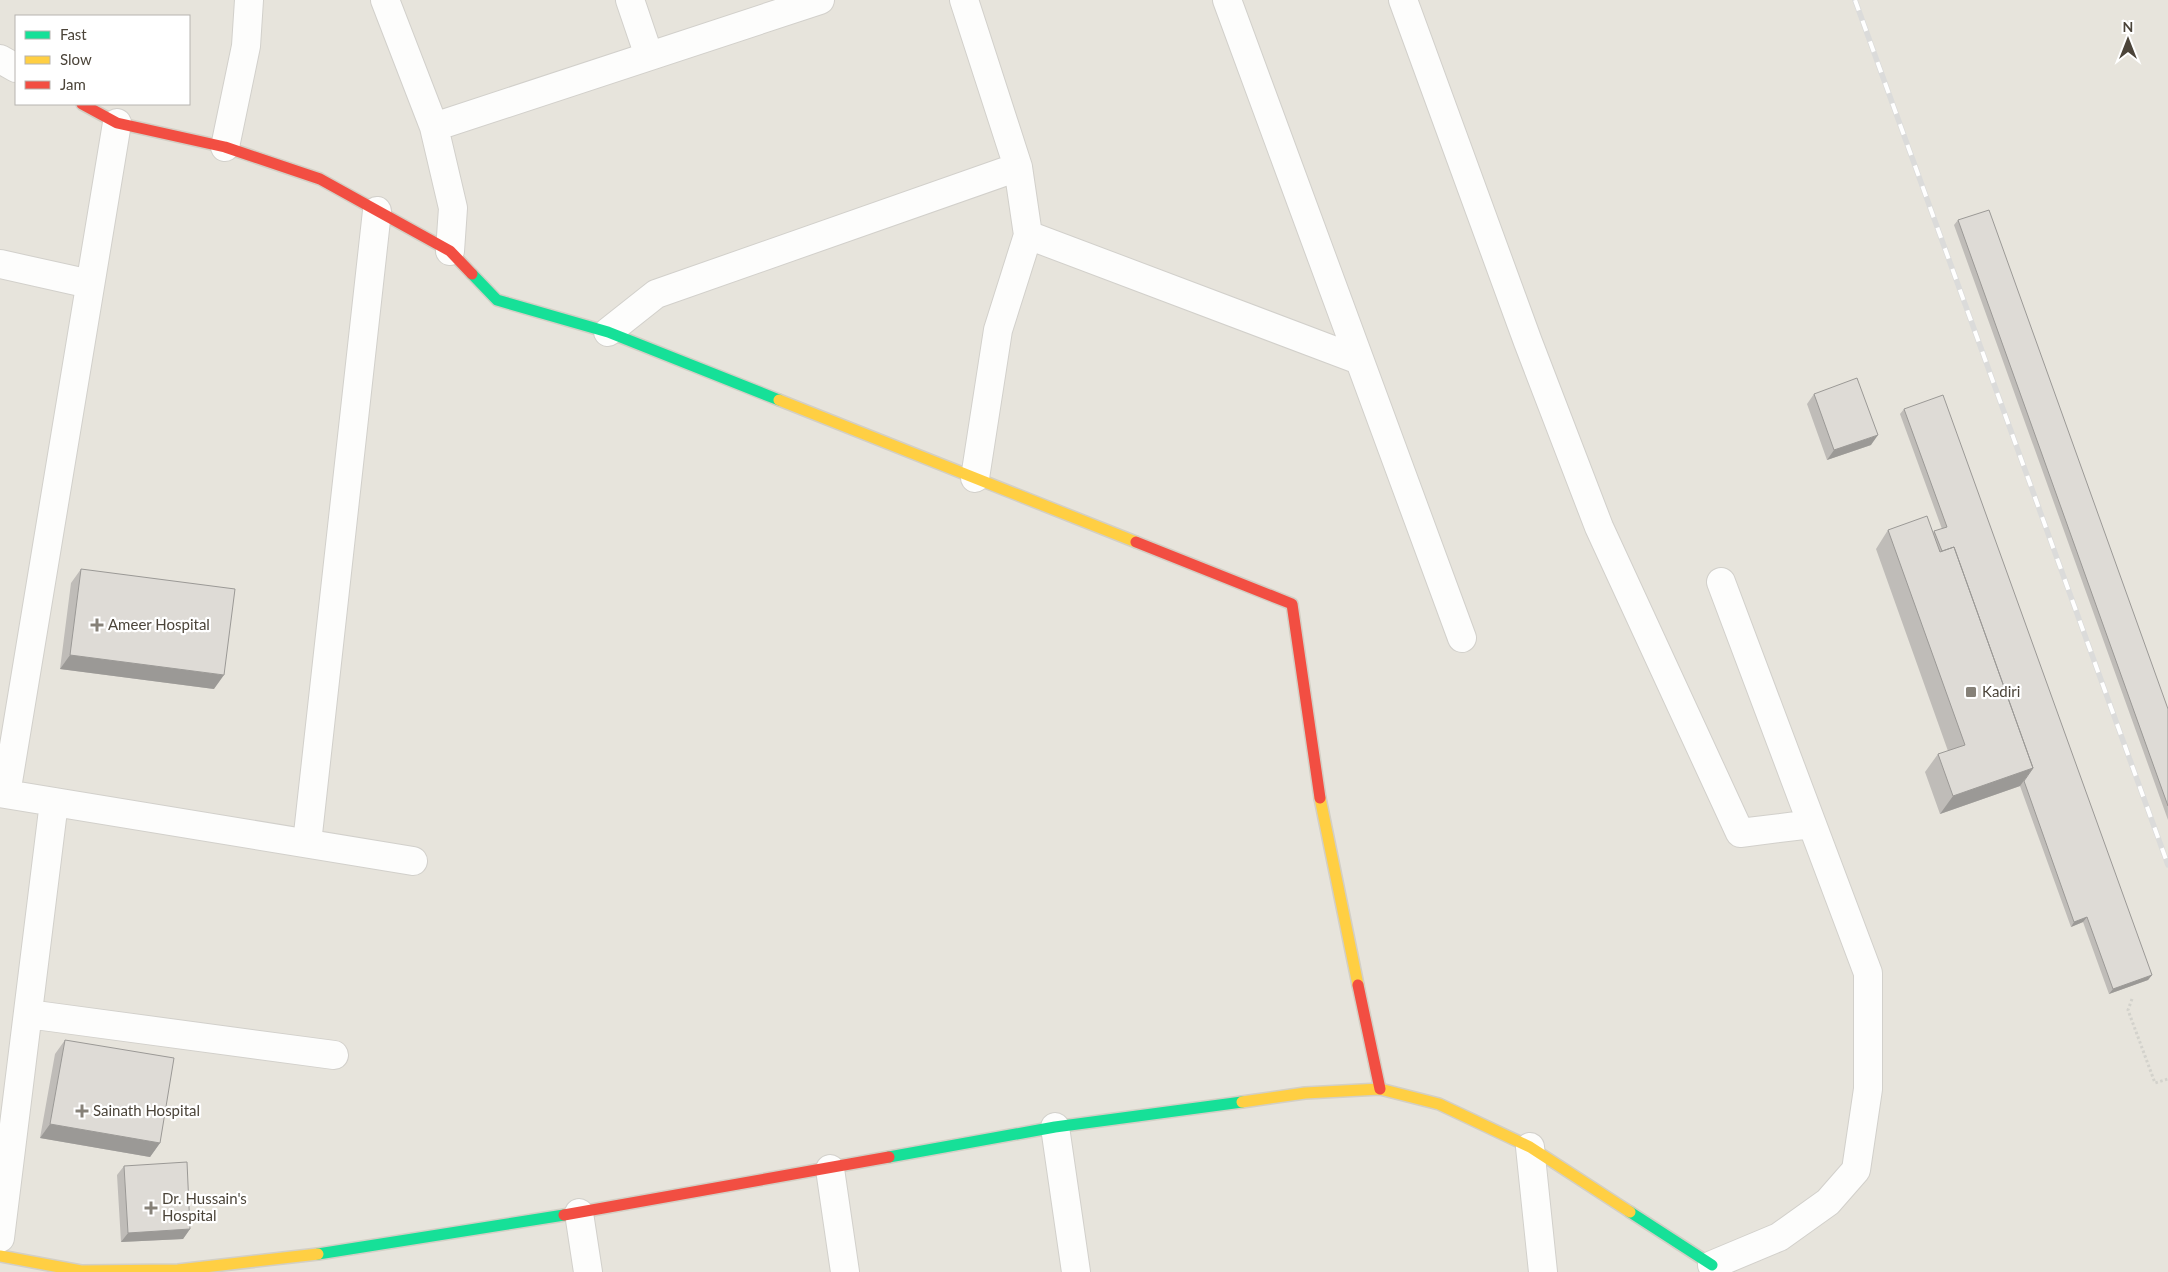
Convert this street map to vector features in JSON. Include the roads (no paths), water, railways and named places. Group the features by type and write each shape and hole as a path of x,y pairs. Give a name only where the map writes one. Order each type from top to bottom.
{"street":[{"path":"226,147 246,46 250,0"},
{"path":"385,0 434,127 452,208 450,251"},
{"path":"630,0 649,56"},
{"path":"434,127 820,0"},
{"path":"964,0 1018,167 1028,236 998,330 975,478"},
{"path":"1227,0 1462,638"},
{"path":"1403,0 1528,342 1599,527 1740,833 1812,824"},
{"path":"0,60 15,68"},
{"path":"84,105 117,122 226,147 320,179 450,251 497,300 608,332 1292,604 1325,830 1380,1089"},
{"path":"117,122 3,794 413,861"},
{"path":"608,332 656,294 1018,167"},
{"path":"307,843 377,211"},
{"path":"1028,236 1359,360"},
{"path":"0,264 90,284"},
{"path":"0,1256 81,1272 178,1270 287,1259 579,1213 1055,1127 1305,1092 1380,1089 1439,1104 1530,1147 1712,1265 1779,1237 1828,1202 1856,1170 1868,1088 1868,973 1721,582"},
{"path":"0,1238 54,802"},
{"path":"28,1014 334,1055"},
{"path":"1055,1127 1076,1272"},
{"path":"1530,1147 1543,1272"},
{"path":"830,1169 845,1272"},
{"path":"579,1213 588,1272"}],"railway":[{"path":"1855,0 2168,865"}],"place":[{"name":"Ameer Hospital","path":"97,625"},
{"name":"Kadiri","path":"1971,692"},
{"name":"Sainath Hospital","path":"82,1111"},
{"name":"Dr. Hussain's Hospital","path":"151,1208"}]}
